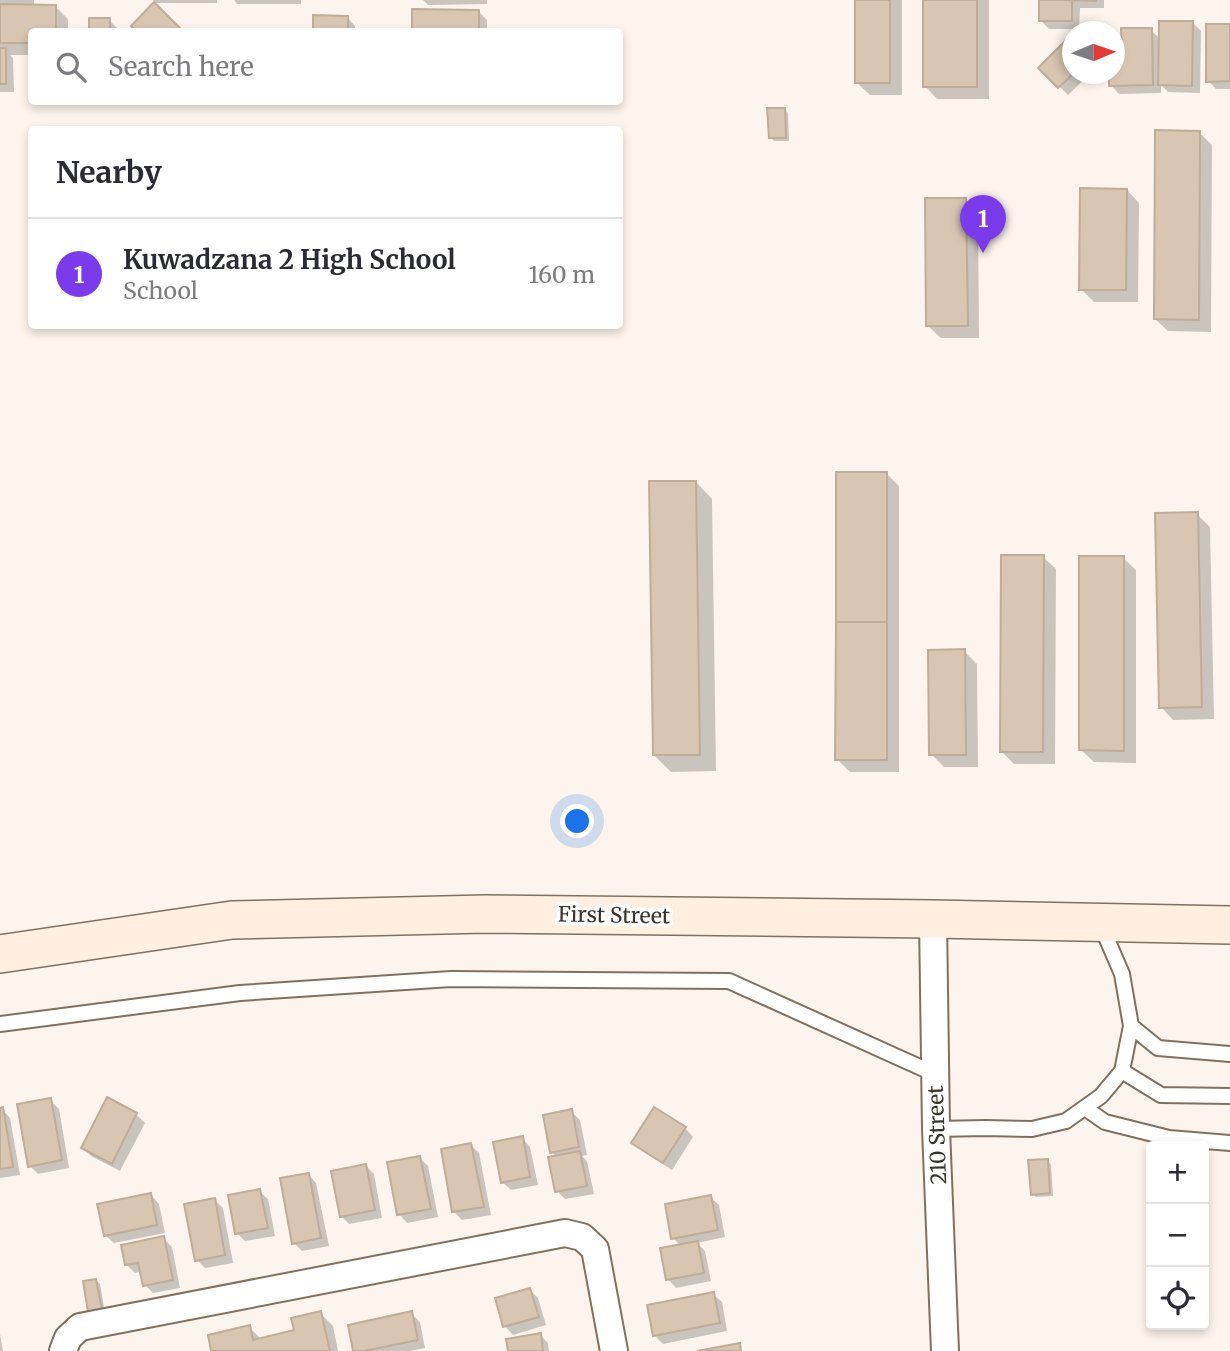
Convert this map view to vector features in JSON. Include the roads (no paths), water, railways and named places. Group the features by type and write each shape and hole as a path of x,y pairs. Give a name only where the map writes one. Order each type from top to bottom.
{"street":[{"name":"First Street","path":"0,954 232,920 485,914 1230,925"},
{"name":"210 Street","path":"933,919 936,1129 945,1351"},
{"path":"63,1351 68,1338 80,1327 565,1233 582,1237 595,1249 614,1351"}],"lane":[{"path":"936,1129 1032,1129 1066,1121 1101,1096 1122,1071 1131,1026 1122,974 1100,923"},
{"path":"0,1024 240,993 450,979 729,981 935,1074"},
{"path":"1131,1026 1158,1048 1230,1054"},
{"path":"1122,1071 1161,1095 1230,1096"},
{"path":"1085,1108 1105,1122 1169,1138 1230,1143"}],"place":[{"name":"Kuwadzana 2 High School","path":"983,253"}]}
